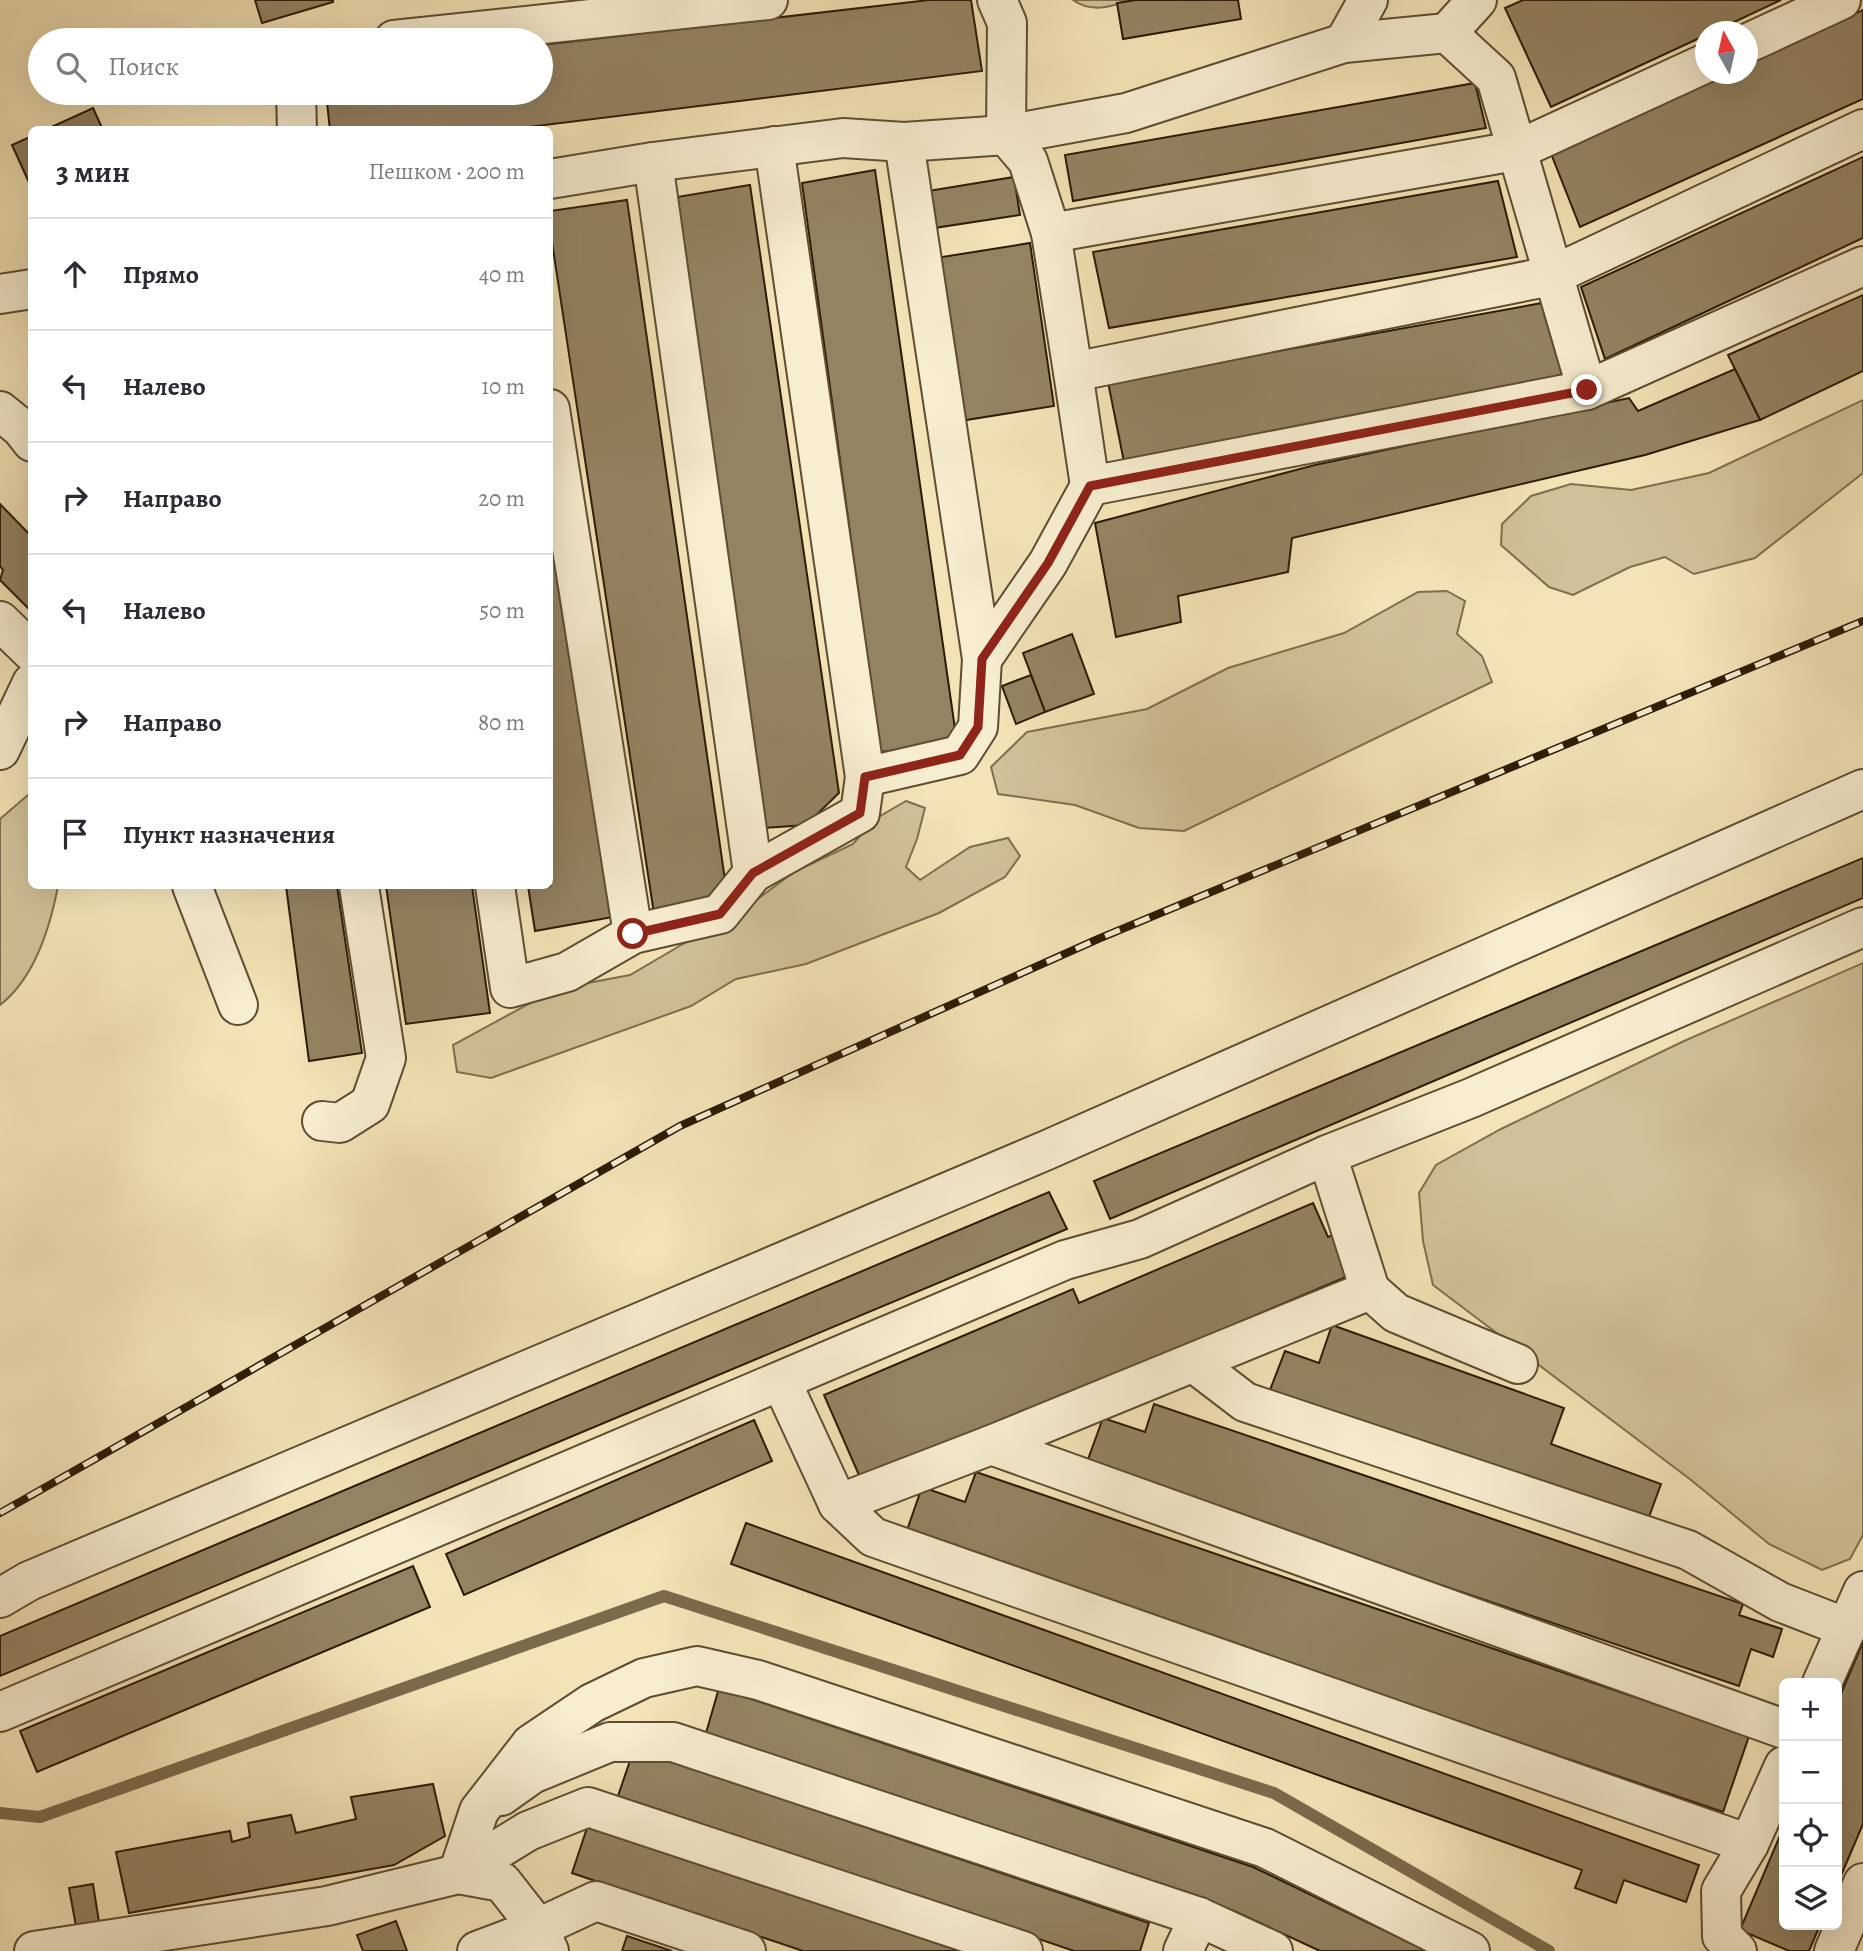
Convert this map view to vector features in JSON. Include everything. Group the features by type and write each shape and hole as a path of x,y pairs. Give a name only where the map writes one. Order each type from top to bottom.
{"street":[{"path":"506,28 768,0"},
{"path":"982,659 1048,563 1090,486 1051,233 1028,161 1006,135 1007,23 997,0"},
{"path":"1344,43 1368,0"},
{"path":"553,179 653,162 843,138 904,142 1006,135 1126,113 1344,43 1447,33 1477,0"},
{"path":"1758,38 1841,0"},
{"path":"1447,33 1496,78 1551,276 1587,390"},
{"path":"1051,233 1515,151 1695,68"},
{"path":"296,105 297,126"},
{"path":"1073,372 1551,276 1863,130"},
{"path":"865,777 960,755 978,727 982,659 904,142"},
{"path":"495,889 510,988 567,972 633,934 720,914 753,873 860,813 865,777 774,146"},
{"path":"653,162 753,873"},
{"path":"1090,486 1587,390 1863,266"},
{"path":"0,294 28,290"},
{"path":"0,411 28,437"},
{"path":"553,428 633,934"},
{"path":"0,621 28,648"},
{"path":"0,750 28,691"},
{"path":"0,1598 41,1575 1047,1150 1863,789"},
{"path":"193,889 238,1005"},
{"path":"322,1121 340,1123 370,1104 386,1058 359,889"},
{"path":"0,1712 1065,1260 1140,1239 1327,1155 1471,1098 1863,928"},
{"path":"1327,1155 1370,1290 1396,1313 1518,1364"},
{"path":"838,1504 992,1446 1370,1290"},
{"path":"1194,1363 1245,1402 1688,1550 1780,1602 1847,1628"},
{"path":"782,1382 838,1504 873,1537 1749,1844"},
{"path":"992,1446 1779,1727"},
{"path":"1824,1678 1863,1591"},
{"path":"458,1874 479,1811 531,1744 592,1703 644,1678 697,1666 758,1680 1265,1848 1470,1951"},
{"path":"479,1811 532,1774 610,1742 673,1742 1199,1917 1273,1951"},
{"path":"1737,1951 1722,1936 1721,1891 1749,1844 1779,1777"},
{"path":"34,1951 327,1906 458,1874 527,1831 588,1807 1023,1951"},
{"path":"458,1874 502,1882 544,1940"},
{"path":"1834,1951 1863,1884"},
{"path":"477,1951 544,1940 596,1901 746,1951"},
{"path":"1183,1951 1199,1917"}],"shaded area":[{"path":"1073,0 1130,0 1094,8"},
{"path":"1863,400 1863,473 1755,558 1694,574 1665,557 1630,567 1573,595 1549,587 1501,545 1502,524 1531,496 1571,484 1631,490 1709,473"},
{"path":"1447,591 1465,601 1457,634 1482,656 1492,682 1184,831 1139,828 1075,805 998,794 991,767 1027,732 1147,709 1228,668 1344,633 1418,592"},
{"path":"28,795 28,889 57,889 45,935 32,967 23,981 0,1005 0,819"},
{"path":"906,801 925,808 906,867 920,880 970,847 1008,838 1020,856 1005,877 939,913 806,964 736,979 691,1006 491,1078 457,1072 453,1045 556,989 630,975 751,904 794,872 853,844 875,819"},
{"path":"1863,963 1863,1535 1850,1559 1822,1570 1769,1544 1691,1480 1433,1285 1423,1241 1419,1193 1436,1165 1501,1129 1684,1041"}],"building":[{"path":"255,0 333,0 333,2 262,23"},
{"path":"929,0 971,0 982,71 536,126 330,126 327,105 553,105 553,44"},
{"path":"1136,0 1238,0 1241,19 1123,39 1117,3"},
{"path":"1523,0 1781,0 1736,21 1695,21 1695,40 1551,107 1505,8"},
{"path":"1863,10 1863,99 1580,227 1550,151 1701,84 1758,84 1758,57"},
{"path":"1475,83 1486,128 1073,201 1065,155"},
{"path":"93,108 101,126 54,126"},
{"path":"28,138 28,180 12,145"},
{"path":"1863,157 1863,238 1605,359 1581,287"},
{"path":"875,170 957,743 880,752 802,183"},
{"path":"1014,177 1020,215 934,228 928,191"},
{"path":"1498,181 1517,257 1109,328 1093,252"},
{"path":"750,185 839,793 806,825 764,828 677,197"},
{"path":"627,200 725,880 701,907 654,914 553,249 553,211"},
{"path":"1030,243 1054,406 960,421 936,258"},
{"path":"1863,295 1863,371 1760,420 1728,355"},
{"path":"1542,303 1565,374 1125,467 1108,382"},
{"path":"1735,369 1760,420 1645,455 1292,538 1288,572 1178,596 1181,622 1116,637 1095,523 1315,465 1629,398 1638,411"},
{"path":"0,504 28,533 28,608 0,580 3,570 0,566"},
{"path":"553,508 613,917 535,931 528,889 553,889"},
{"path":"1072,634 1094,694 1045,712 1023,653"},
{"path":"1031,675 1045,712 1016,724 1002,686"},
{"path":"1863,858 1863,898 1110,1219 1094,1181"},
{"path":"286,889 337,889 362,1053 309,1061"},
{"path":"386,889 472,889 490,1013 406,1024"},
{"path":"1049,1192 1067,1229 0,1676 0,1636"},
{"path":"1313,1203 1328,1237 1336,1234 1353,1274 862,1482 824,1395 1073,1289 1079,1303"},
{"path":"1332,1325 1564,1408 1551,1444 1661,1484 1646,1525 1270,1390 1285,1351 1319,1363"},
{"path":"1154,1404 1743,1604 1739,1615 1782,1629 1773,1657 1751,1649 1739,1686 1086,1465 1103,1418 1145,1432"},
{"path":"754,1420 772,1461 464,1595 446,1554"},
{"path":"976,1472 1749,1736 1723,1812 906,1533 922,1487 965,1502"},
{"path":"746,1523 1699,1865 1686,1902 1624,1880 1616,1903 1575,1888 1582,1870 731,1564"},
{"path":"413,1566 430,1607 37,1772 20,1731"},
{"path":"1863,1642 1863,1824 1842,1873 1842,1741 1842,1691"},
{"path":"719,1688 1253,1867 1427,1951 1320,1951 1234,1911 706,1733"},
{"path":"634,1749 1149,1923 1140,1951 1074,1951 618,1796"},
{"path":"433,1784 445,1836 394,1865 129,1913 116,1852 230,1831 232,1842 250,1837 248,1823 291,1815 296,1833 356,1819 351,1797"},
{"path":"588,1825 960,1951 803,1951 572,1873"},
{"path":"1779,1838 1779,1930 1818,1930 1809,1951 1789,1951 1740,1930"},
{"path":"93,1884 99,1922 76,1926 69,1888"},
{"path":"396,1921 407,1951 363,1951 357,1935"},
{"path":"627,1936 672,1951 622,1951"}],"waterway":[{"path":"0,1813 40,1817 664,1596 1274,1793 1549,1951"}],"railway":[{"path":"0,1513 680,1126 1098,939 1863,621"}],"route":[{"path":"633,934 720,914 753,873 860,813 865,777 960,755 978,727 982,659 1048,563 1090,486 1587,390"}]}
